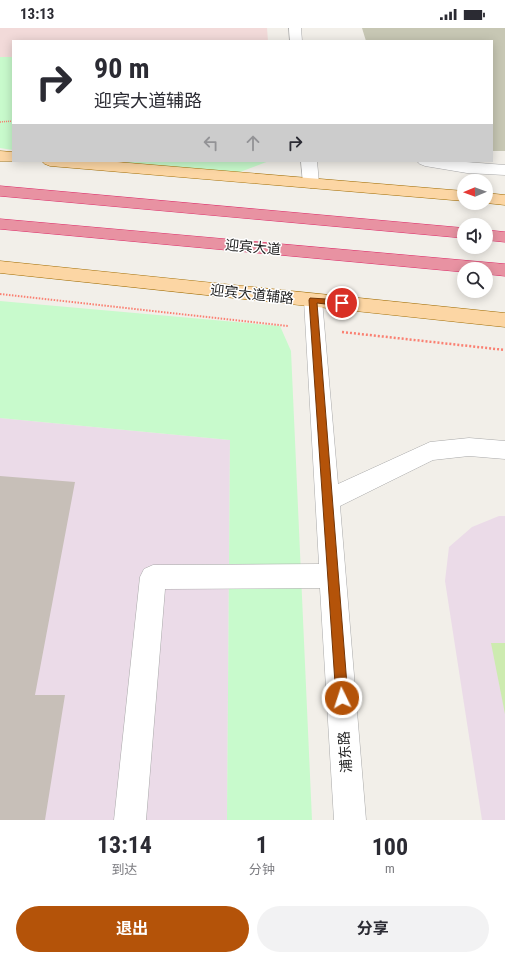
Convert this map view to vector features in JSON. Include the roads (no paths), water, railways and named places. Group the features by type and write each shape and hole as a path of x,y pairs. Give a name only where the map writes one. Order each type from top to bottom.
{"highway":[{"path":"0,191 457,232"},
{"name":"迎宾大道","path":"4,224 505,270"},
{"path":"493,236 505,237"}],"main road":[{"path":"0,156 12,157"},
{"path":"62,162 457,195"},
{"path":"493,199 505,200"},
{"name":"迎宾大道辅路","path":"0,267 505,320"}],"street":[{"path":"295,28 296,40"},
{"path":"309,162 311,183"},
{"path":"431,162 467,168 505,170"},
{"name":"浦东路","path":"313,300 350,820"},
{"path":"328,500 430,451 469,447 505,450"},
{"path":"130,820 153,577 333,576"}]}
